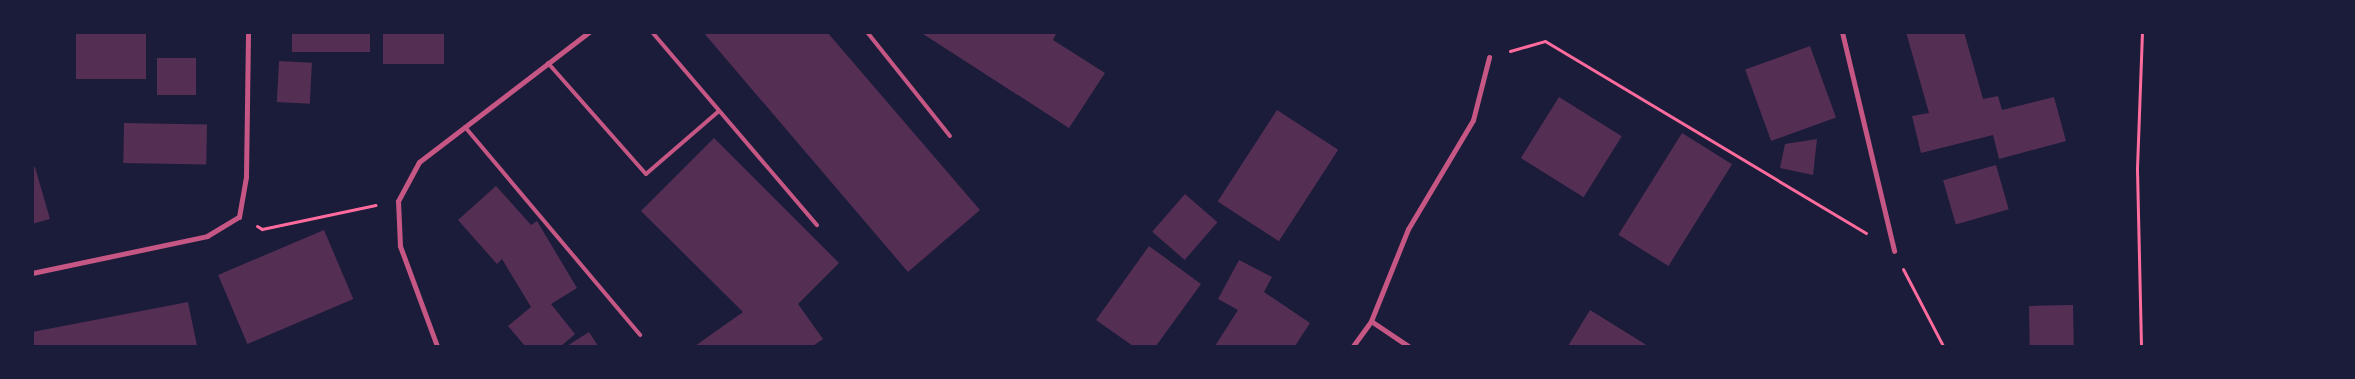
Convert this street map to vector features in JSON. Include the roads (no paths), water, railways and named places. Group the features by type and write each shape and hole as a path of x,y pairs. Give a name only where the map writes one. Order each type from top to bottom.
{"street":[{"path":"32,272 207,236 239,218 246,177 248,32"},
{"path":"437,346 400,246 398,201 419,162 589,32"},
{"path":"1842,32 1894,251"},
{"path":"1353,346 1370,321 1408,229 1473,120 1489,57"},
{"path":"1370,321 1408,346"}],"lane":[{"path":"652,32 817,225"},
{"path":"867,32 950,136"},
{"path":"548,63 646,174 720,111"},
{"path":"465,127 640,335"}]}
